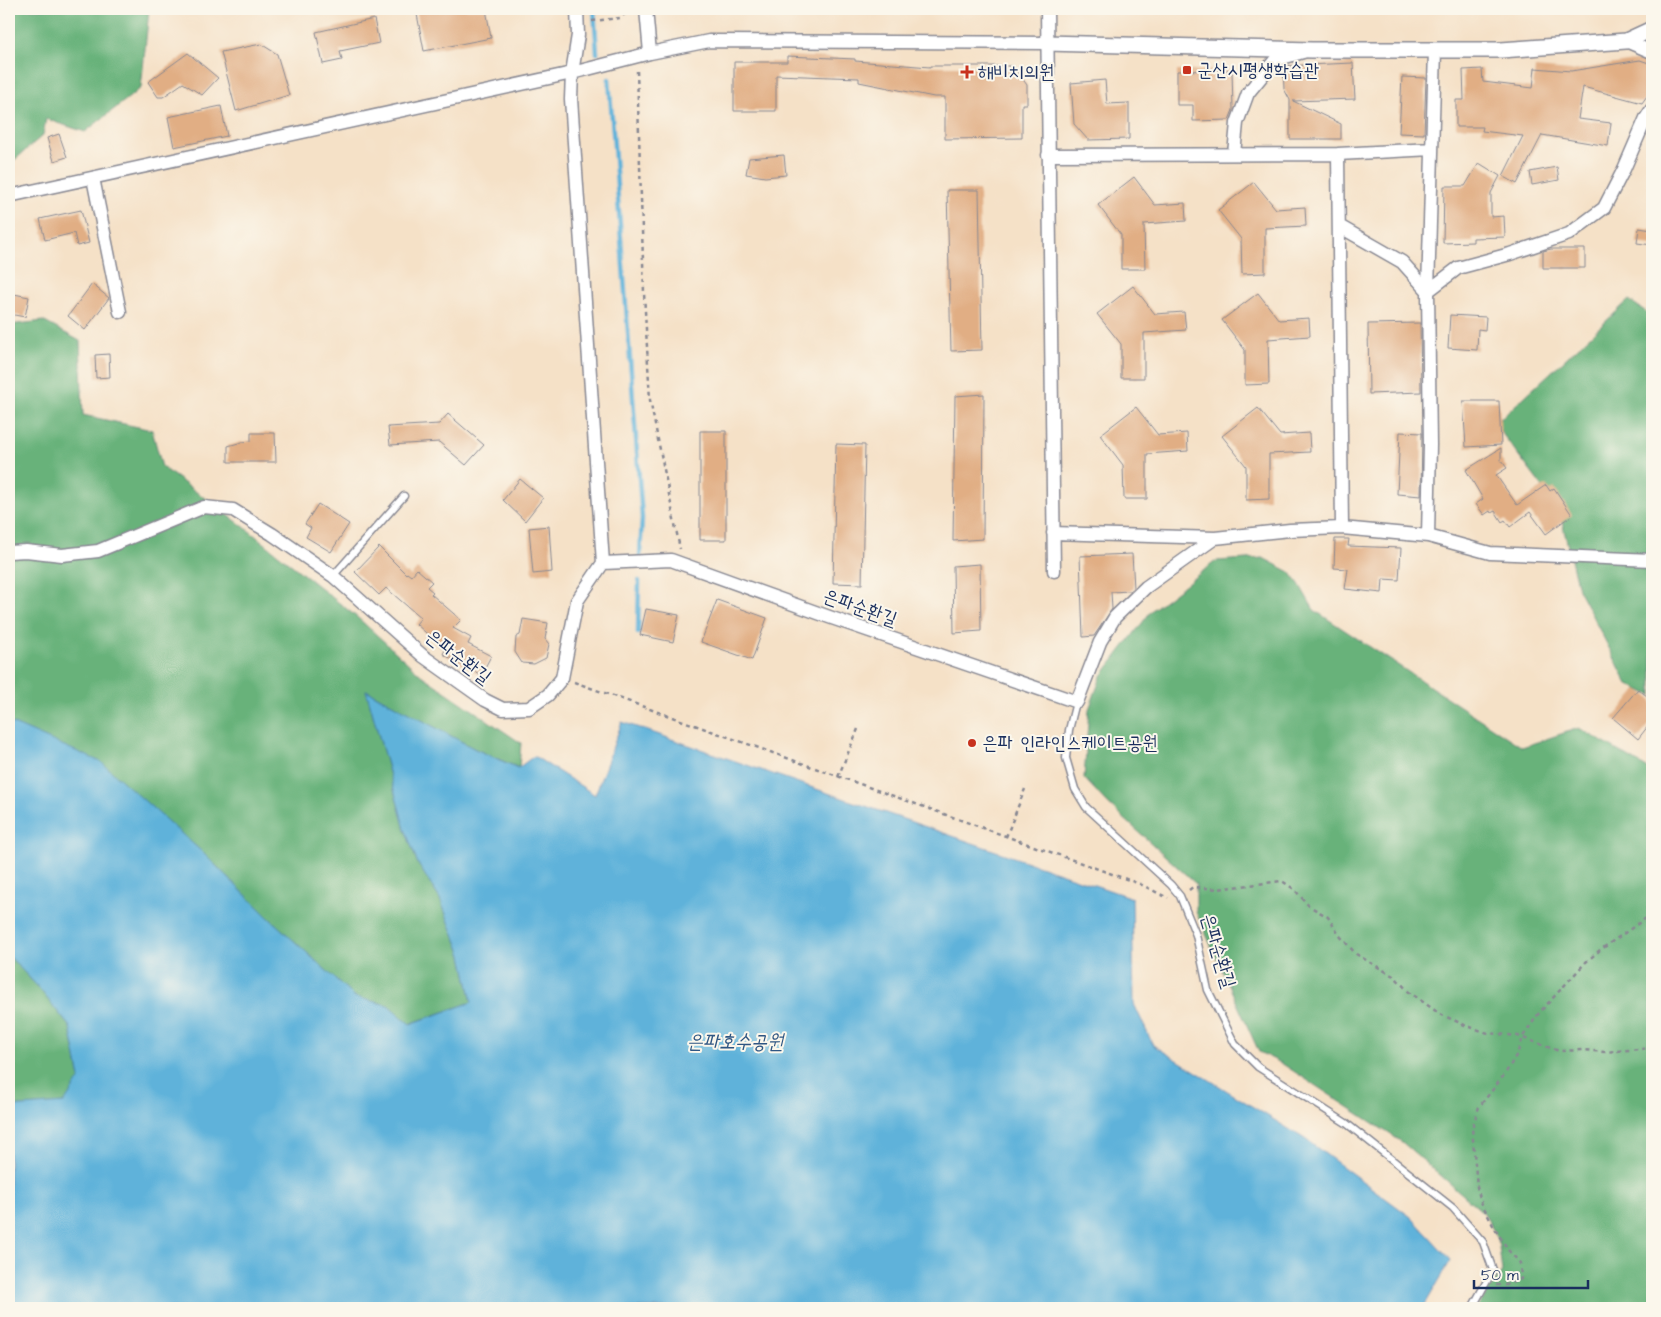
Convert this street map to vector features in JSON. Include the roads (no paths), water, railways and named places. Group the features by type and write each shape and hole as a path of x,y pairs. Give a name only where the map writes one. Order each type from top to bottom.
{"street":[{"path":"577,9 578,35 572,73 571,99 603,563"},
{"path":"646,9 650,53"},
{"path":"1047,9 1054,571"},
{"path":"9,196 572,73 650,53 709,41 1046,43 1312,50 1501,50 1626,41 1652,29"},
{"path":"1626,41 1652,52"},
{"path":"1234,154 1237,123 1248,92 1275,60 1312,50"},
{"path":"1428,536 1430,446 1428,291 1434,50"},
{"path":"1428,291 1458,268 1510,254 1569,234 1604,208 1652,109"},
{"path":"1048,155 1338,154 1432,149"},
{"path":"1338,154 1342,528"},
{"path":"93,178 120,312"},
{"path":"1339,226 1402,262 1428,291"},
{"name":"은파순환길","path":"9,552 26,551 62,555 98,550 204,507 233,510 333,576 423,656 485,700 503,709 529,708 548,695 562,678 577,601 603,563 671,560 1076,702"},
{"path":"1053,533 1215,538 1290,530 1342,528 1428,536 1490,553 1652,560"},
{"path":"1076,702 1100,642 1114,617 1146,587 1215,538"}],"lane":[{"path":"333,576 404,496"},
{"name":"은파순환길","path":"1076,702 1069,730 1066,758 1075,789 1086,807 1171,885 1180,896 1196,936 1208,990 1235,1044 1258,1067 1346,1123 1453,1208 1483,1242 1493,1270 1472,1308"}],"water":[{"name":"은파호수공원","path":"366,690 475,749 518,768 534,756 595,795 622,722 1132,898 1134,1004 1153,1045 1305,1139 1411,1217 1451,1260 1423,1308 9,1308 9,1107 64,1103 80,1078 70,1027 38,987 9,956 9,722 101,762 201,851 268,917 355,997 388,1005 410,1024 472,1002 462,955 440,899 418,864 405,829"}],"waterway":[{"path":"594,9 597,53"},
{"path":"609,79 642,518 640,556"},
{"path":"638,633 639,581"}],"place":[{"name":"군산시평생학습관","path":"1187,70"},
{"name":"해비치의원","path":"967,72"},
{"name":"은파 인라인스케이트공원","path":"972,743"}]}
